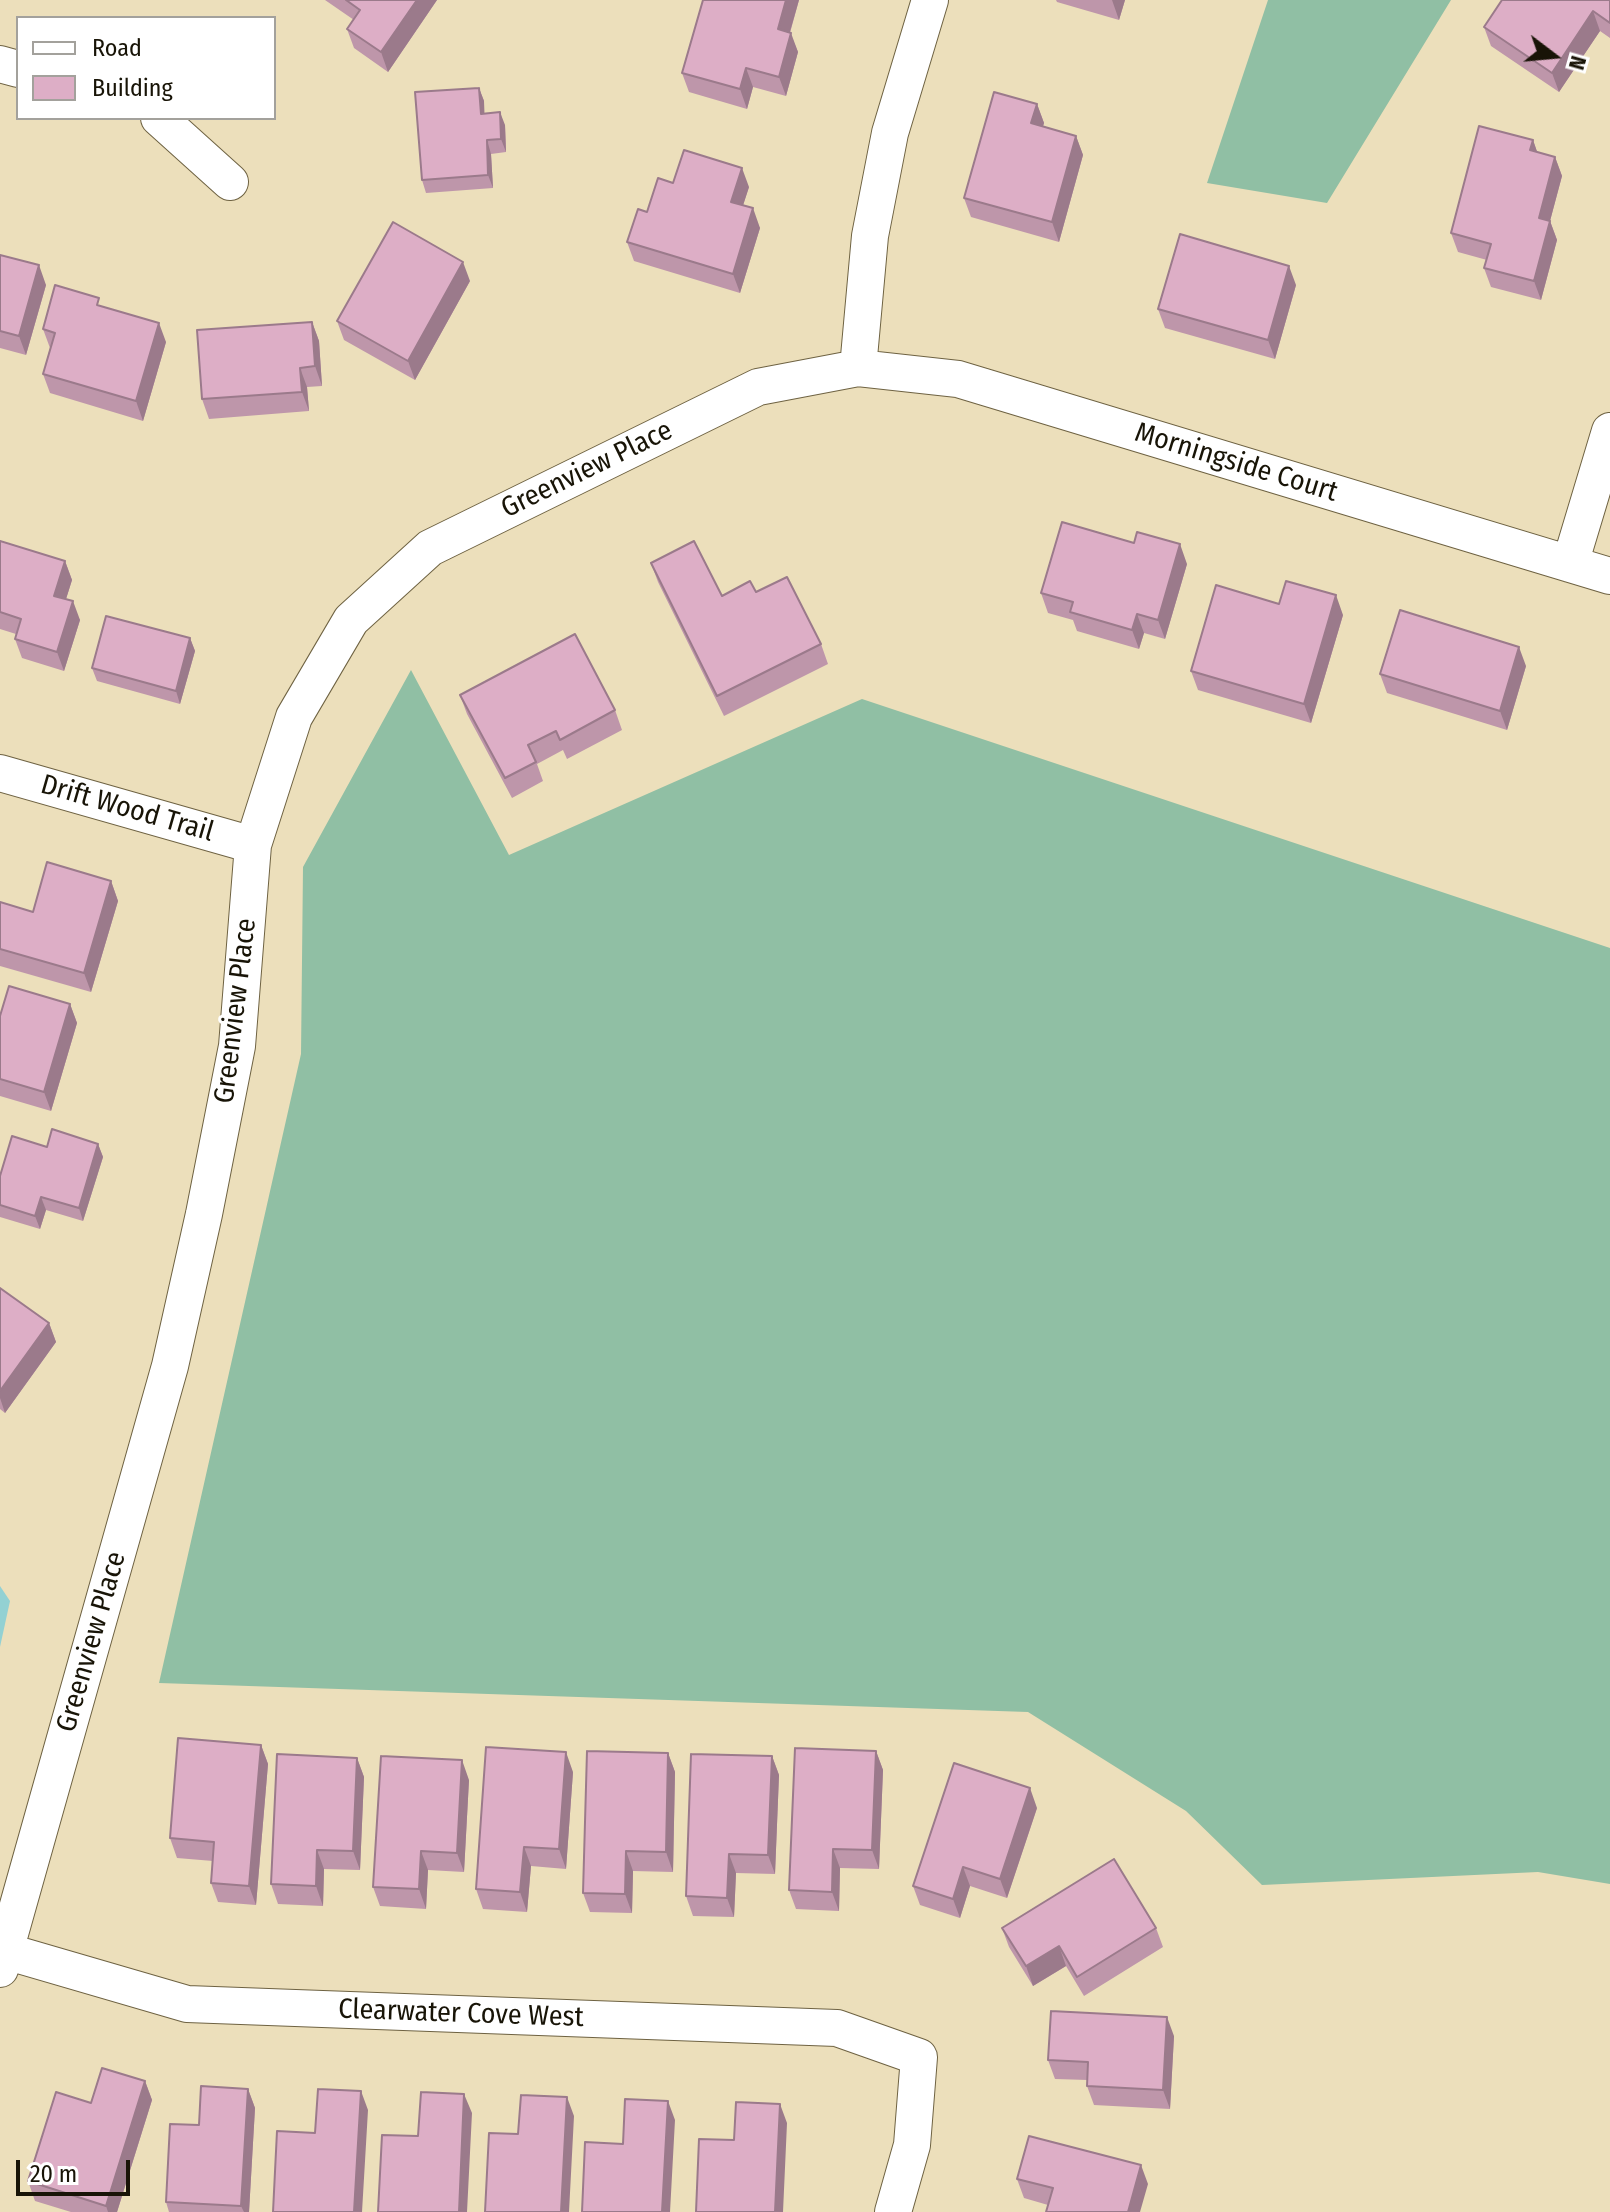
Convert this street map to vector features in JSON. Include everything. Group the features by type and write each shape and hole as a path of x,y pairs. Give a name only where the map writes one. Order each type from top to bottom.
{"street":[{"path":"858,368 873,222 890,133 930,0"},
{"path":"161,120 230,182"},
{"name":"Morningside Court","path":"858,368 958,379 1610,576"},
{"name":"Greenview Place","path":"3,1960 170,1366 201,1230 237,1046 253,845 294,717 351,620 430,548 758,387 858,368"},
{"path":"1570,564 1610,431"},
{"name":"Drift Wood Trail","path":"0,773 253,845"},
{"name":"Clearwater Cove West","path":"3,1960 187,2004 837,2028 919,2057 912,2145 893,2212"}],"green space":[{"path":"1268,0 1451,0 1327,203 1207,183"},
{"path":"411,670 509,855 862,699 1610,948 1610,1884 1538,1872 1262,1885 1186,1811 1028,1712 159,1683 301,1054 303,867"}],"water":[{"path":"0,1586 10,1601 0,1647"}],"building":[{"path":"346,0 417,0 381,52 347,29 360,10"},
{"path":"703,0 786,0 778,29 791,33 779,77 746,68 740,89 682,73"},
{"path":"1502,0 1610,0 1610,23 1593,11 1552,73 1484,27"},
{"path":"479,88 481,114 500,112 501,139 487,140 488,175 422,180 415,92"},
{"path":"994,92 1037,104 1031,123 1076,136 1052,222 964,198"},
{"path":"1479,126 1533,140 1530,150 1555,157 1539,218 1550,221 1534,281 1484,268 1491,244 1451,233"},
{"path":"684,150 742,168 731,202 753,208 733,274 627,242 638,209 647,212 658,178 673,183"},
{"path":"393,222 463,262 408,361 337,321"},
{"path":"1180,234 1289,266 1268,340 1158,309"},
{"path":"0,255 39,265 19,336 0,331"},
{"path":"55,285 99,298 97,305 159,323 136,401 43,374 55,333 43,329"},
{"path":"312,322 315,366 300,368 302,392 202,399 197,330"},
{"path":"1062,522 1134,543 1137,532 1180,544 1158,620 1137,614 1132,630 1070,612 1073,602 1041,593"},
{"path":"0,541 65,561 54,596 73,601 57,652 15,639 21,619 0,612"},
{"path":"694,541 722,596 750,581 756,592 787,577 821,644 717,696 651,563"},
{"path":"1286,581 1336,595 1304,704 1191,671 1216,585 1279,604"},
{"path":"1400,610 1519,647 1500,711 1380,674"},
{"path":"106,616 190,638 176,691 92,668"},
{"path":"575,634 615,710 560,740 556,731 528,745 536,762 505,778 460,695"},
{"path":"47,862 111,881 84,973 0,949 0,902 33,912"},
{"path":"9,986 70,1004 44,1092 0,1079 0,1016"},
{"path":"52,1129 98,1144 79,1208 41,1197 35,1216 0,1205 0,1176 12,1136 47,1147"},
{"path":"0,1288 49,1323 0,1391"},
{"path":"178,1738 261,1745 249,1886 211,1883 214,1842 170,1838"},
{"path":"486,1747 566,1752 559,1849 524,1847 520,1892 476,1889"},
{"path":"795,1748 876,1751 872,1850 833,1849 832,1892 789,1890"},
{"path":"587,1751 668,1753 666,1852 626,1851 625,1894 583,1893"},
{"path":"277,1754 357,1758 353,1851 317,1850 316,1886 271,1884"},
{"path":"691,1754 772,1756 768,1855 729,1854 727,1898 686,1896"},
{"path":"381,1756 462,1760 457,1853 421,1851 419,1889 373,1887"},
{"path":"954,1763 1030,1788 1000,1879 963,1867 953,1899 913,1886"},
{"path":"1114,1859 1156,1928 1077,1977 1059,1946 1026,1966 1002,1928"},
{"path":"1051,2011 1167,2017 1163,2090 1087,2086 1088,2062 1048,2060"},
{"path":"102,2068 145,2081 106,2206 28,2181 56,2092 91,2103"},
{"path":"201,2086 248,2089 241,2206 166,2202 170,2124 199,2125"},
{"path":"318,2089 361,2091 354,2212 273,2212 277,2131 315,2133"},
{"path":"421,2092 464,2094 459,2212 378,2212 382,2135 418,2136"},
{"path":"521,2095 567,2097 561,2212 485,2212 489,2133 518,2134"},
{"path":"625,2099 668,2101 662,2212 582,2212 585,2142 623,2144"},
{"path":"736,2102 780,2104 775,2212 696,2212 699,2139 734,2140"},
{"path":"1029,2136 1141,2165 1128,2212 1046,2212 1053,2188 1017,2179"}]}
